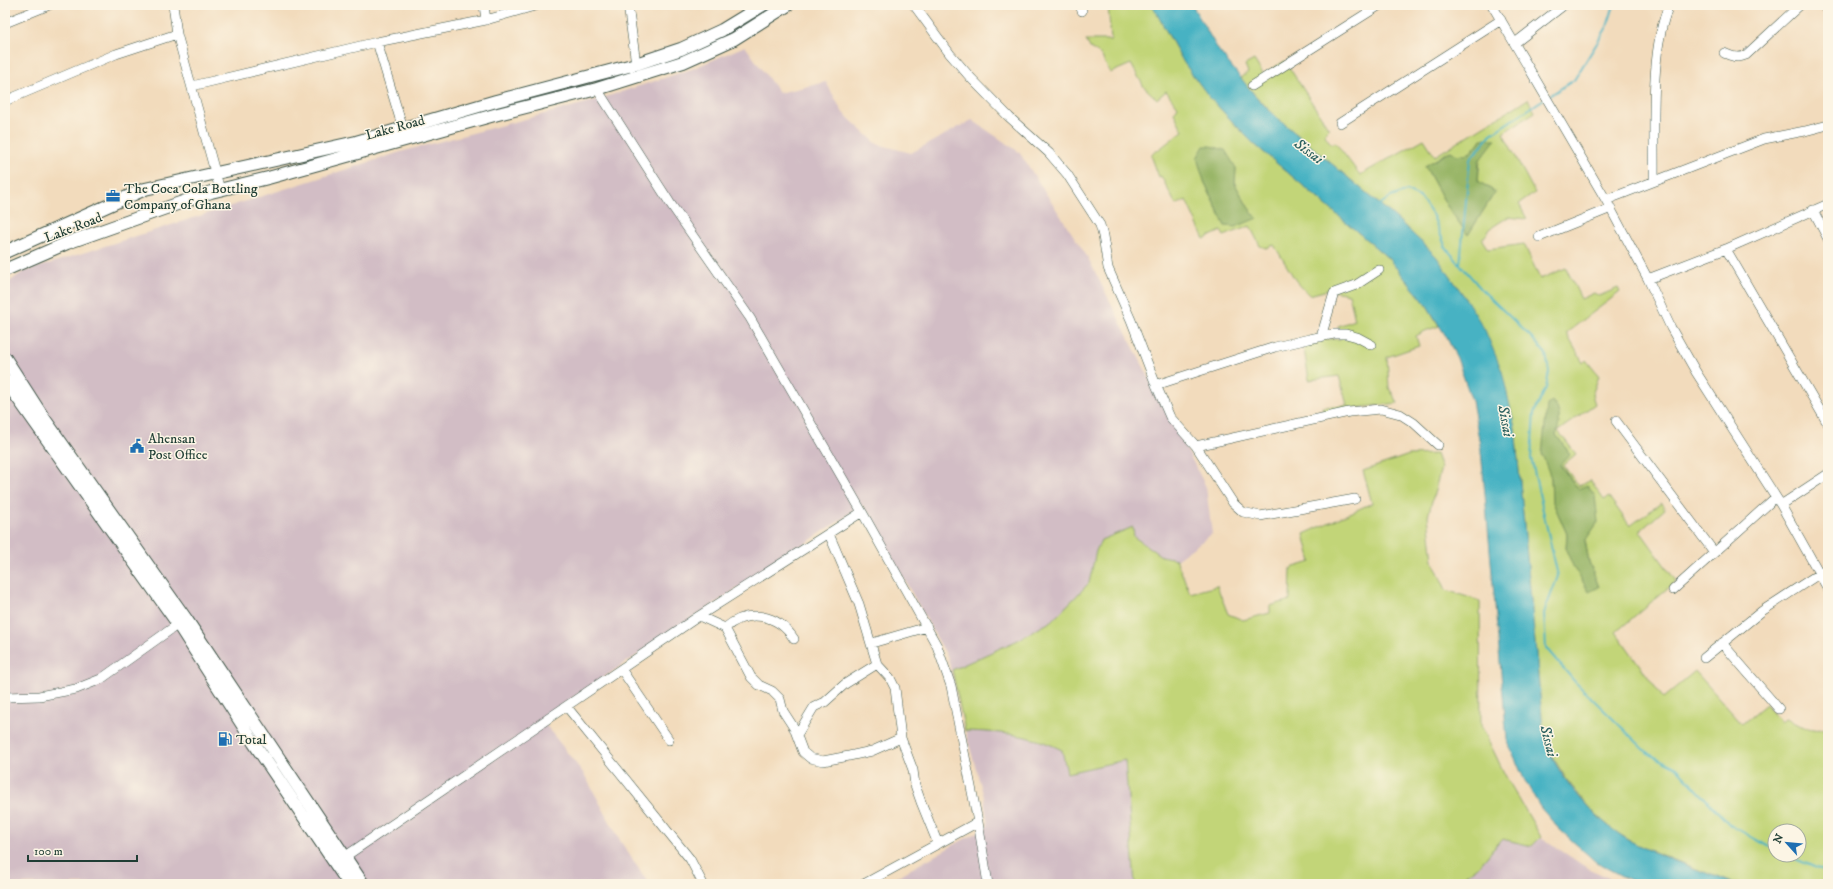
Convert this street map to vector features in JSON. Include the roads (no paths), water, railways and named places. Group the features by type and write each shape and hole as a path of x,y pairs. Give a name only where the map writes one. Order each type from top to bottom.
{"main road":[{"name":"Lake Road","path":"5,252 145,189 356,142 496,101 636,64 681,49 722,30 763,5"},
{"name":"Lake Road","path":"5,276 10,268 67,243 220,190 498,114 597,89 683,62 734,38 788,5"},
{"path":"5,358 43,417 182,621 254,743 340,860 363,884"},
{"path":"5,380 182,621"},
{"path":"340,860 350,884"}],"street":[{"path":"5,23 48,5"},
{"path":"173,5 178,34 220,190"},
{"path":"484,5 486,20"},
{"path":"192,86 377,42 486,20 538,5"},
{"path":"628,5 636,64"},
{"path":"914,5 950,54 970,77 1009,117 1049,153 1067,174 1100,225 1108,268 1131,320 1170,417 1196,446 1233,503 1244,512 1260,516 1355,499"},
{"path":"1252,86 1380,5"},
{"path":"1492,5 1606,200 1648,279 1671,328 1696,372 1778,501 1828,589"},
{"path":"1516,44 1564,5"},
{"path":"1654,181 1655,95 1658,44 1669,5"},
{"path":"1724,53 1735,58 1746,56 1800,5"},
{"path":"1823,5 1828,11"},
{"path":"1340,123 1501,20"},
{"path":"5,101 116,54 178,34"},
{"path":"377,42 403,129"},
{"path":"597,89 670,203 750,318 862,512 937,646 951,686 978,822 988,884"},
{"path":"1606,200 1764,139 1828,125"},
{"path":"1648,279 1726,249 1828,204"},
{"path":"1539,237 1610,208"},
{"path":"1813,210 1828,239"},
{"path":"1726,249 1828,424"},
{"path":"1321,337 1334,293 1356,285 1379,270"},
{"path":"1156,385 1275,348 1321,337 1346,334 1357,337 1372,345"},
{"path":"1196,446 1349,412 1380,409 1400,414 1414,423 1438,445"},
{"path":"1616,420 1714,552"},
{"path":"1673,590 1714,552 1778,501 1828,474"},
{"path":"340,860 699,616 862,512"},
{"path":"829,534 851,583 872,643 877,664 890,678 895,688 901,738 913,770 915,785 938,844"},
{"path":"1704,658 1762,611 1828,568"},
{"path":"699,616 725,628 751,677 759,685 772,691 780,699 783,711 797,735 803,752 810,758 823,761 872,751 901,738"},
{"path":"725,628 740,618 751,616 767,617 788,629 794,639"},
{"path":"5,697 39,696 76,689 100,678 182,621"},
{"path":"872,643 927,627"},
{"path":"1722,643 1779,709"},
{"path":"797,735 814,707 825,702 845,684 877,664"},
{"path":"621,669 669,740"},
{"path":"567,707 690,859 703,884"},
{"path":"864,884 978,822"}],"water":[{"name":"Sissai","path":"1152,5 1192,5 1219,51 1257,98 1275,116 1395,217 1436,256 1464,296 1485,330 1502,371 1515,428 1543,728 1552,757 1578,795 1601,819 1625,838 1662,856 1734,884 1637,884 1597,863 1558,828 1540,807 1524,779 1507,740 1481,450 1472,401 1457,358 1447,338 1426,304 1388,258 1253,143 1210,98 1184,63"}],"waterway":[{"path":"1549,96 1574,80 1607,27 1614,5"},
{"path":"1460,264 1470,159 1491,134 1544,99"},
{"path":"1379,205 1391,197 1407,191 1421,198 1433,216 1446,248 1483,291 1531,337 1546,354 1549,372 1546,388 1534,413 1531,458 1558,576 1544,613 1546,648 1575,682 1649,754 1677,768 1730,825 1767,846"},
{"path":"1805,863 1828,873"}],"place":[{"name":"The Coca Cola Bottling Company of Ghana","path":"113,196"},
{"name":"Ahensan Post Office","path":"137,446"},
{"name":"Total","path":"225,739"}]}
